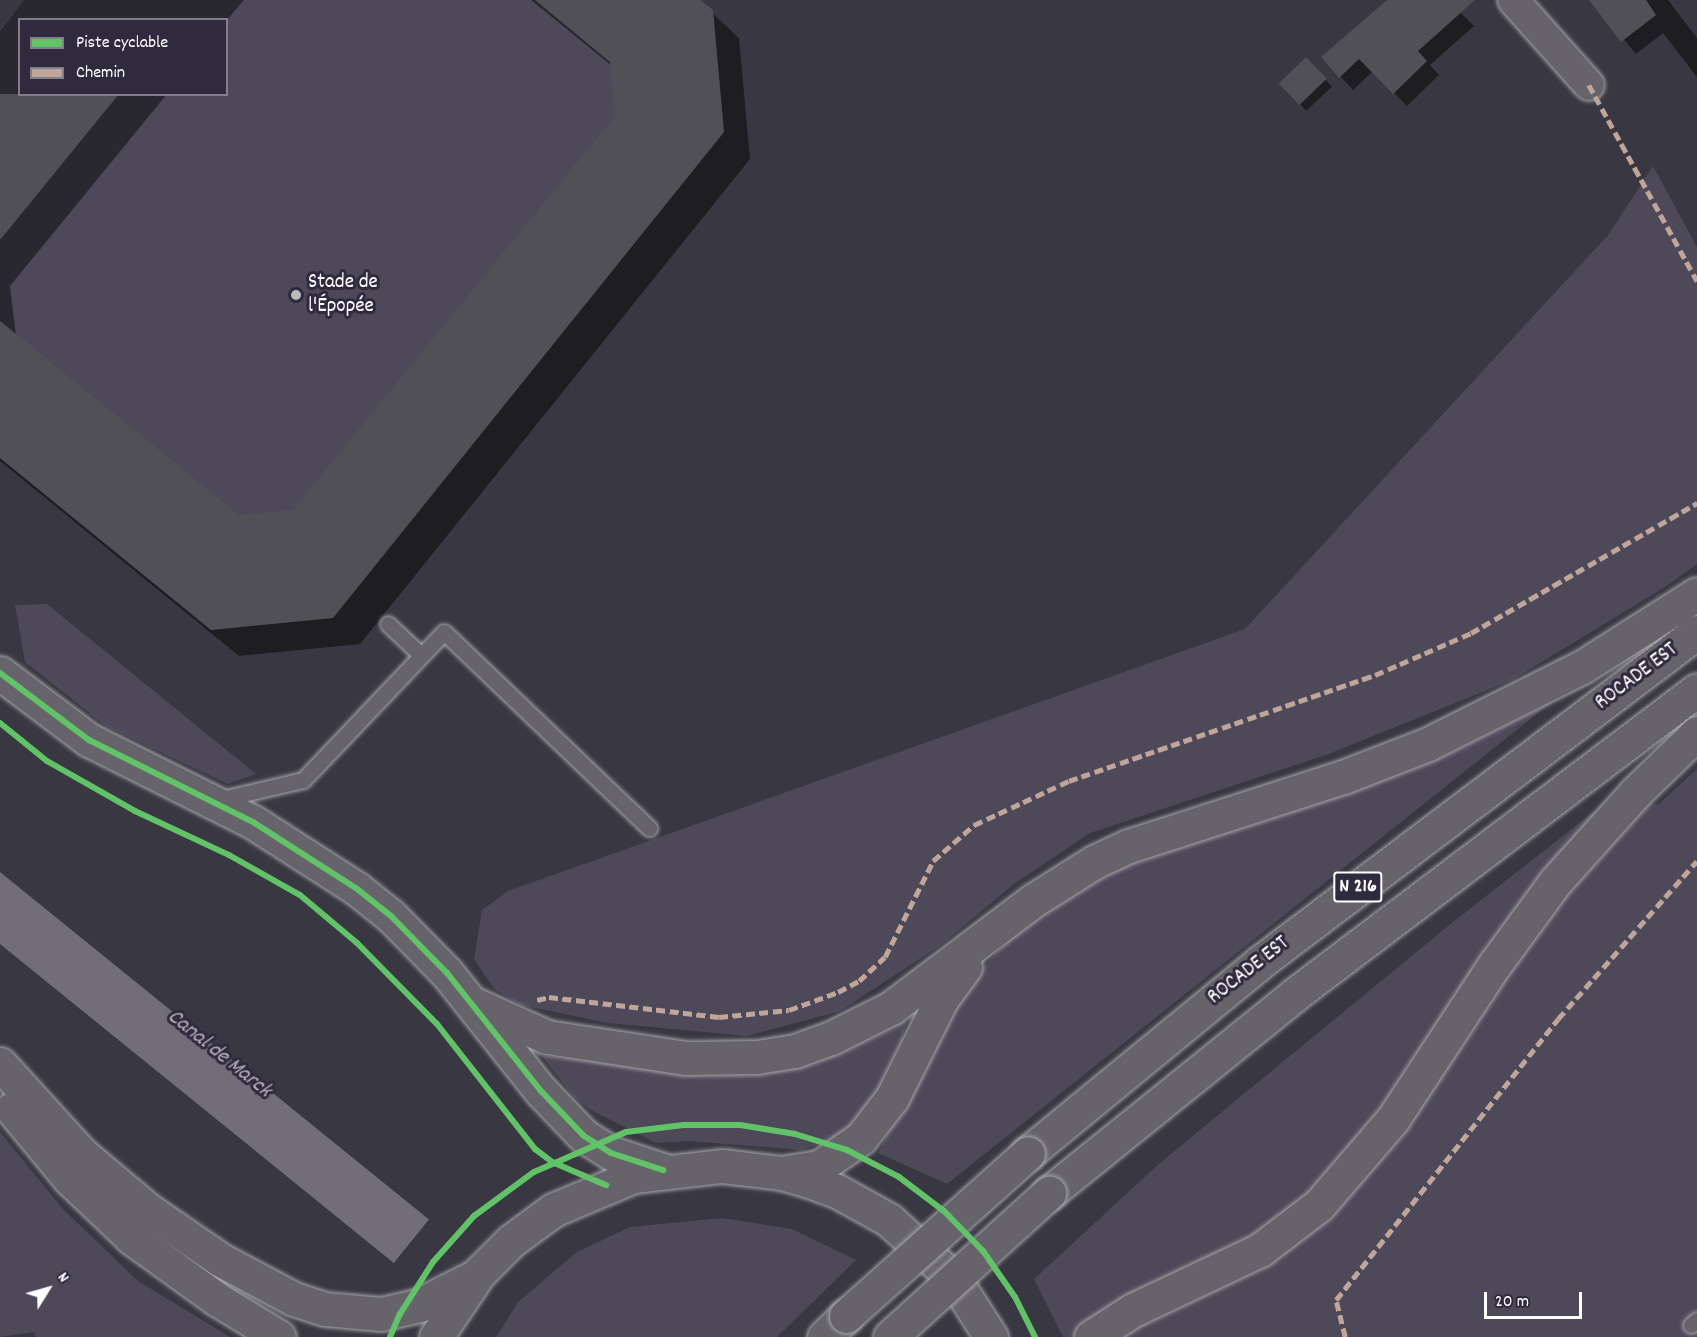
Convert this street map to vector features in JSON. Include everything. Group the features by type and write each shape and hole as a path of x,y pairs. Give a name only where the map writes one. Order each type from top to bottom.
{"main road":[{"path":"472,1004 547,1037 686,1058 757,1057 795,1051 856,1027 924,985 999,930 1034,900 1094,862 1139,842 1343,777 1428,744 1582,667 1697,594"},
{"name":"ROCADE EST","path":"835,1326 1028,1153 1268,957 1697,632"},
{"path":"0,673 89,740 213,801 292,844 356,888 420,944 542,1091 584,1136 634,1163 663,1170"},
{"name":"N 216","path":"890,1337 1049,1193 1294,995 1697,690"},
{"path":"1091,1337 1133,1310 1260,1250 1319,1205 1393,1119 1495,964 1555,882 1636,792 1697,733"},
{"path":"781,1173 819,1167 861,1138 892,1098 941,1000 999,930"},
{"path":"0,1064 82,1154 147,1209 221,1260 294,1299 325,1309 381,1314 419,1305 479,1273"},
{"path":"0,1093 70,1179 132,1238 218,1300 279,1337"},
{"path":"436,1337 479,1273 511,1241 562,1206 606,1185 663,1170 722,1166 781,1173 837,1191 912,1237 954,1279 992,1337"}],"street":[{"path":"1512,0 1589,85"}],"lane":[{"path":"388,624 421,655"},
{"path":"213,801 303,780 444,632 649,828"}],"shaded area":[{"name":"Stade de l'Épopée","path":"24,0 700,0 713,10 724,132 333,618 211,630 0,458 0,30"},
{"path":"1653,166 1697,247 1697,564 1665,587 1512,680 1326,755 1090,833 1014,884 941,945 840,1011 747,1036 608,1023 521,1005 494,989 474,959 482,910 508,891 1245,629 1609,234"},
{"path":"47,604 256,774 228,784 106,726 25,662 15,605"},
{"path":"1568,689 947,1184 878,1153 959,992 1021,928 1086,876"},
{"path":"1697,769 1697,1337 1063,1337 1034,1279 1161,1162 1448,926 1601,806 1659,804"},
{"path":"909,1010 902,1040 870,1107 848,1133 802,1150 690,1141 656,1143 591,1110 574,1097 542,1056 760,1074 828,1054"},
{"path":"0,1132 62,1208 138,1281 230,1337 36,1337 34,1332 0,1337"},
{"path":"722,1218 792,1229 856,1260 777,1337 496,1337 518,1302 577,1252 630,1227"}],"water":[{"name":"Canal de Marck","path":"0,872 429,1219 394,1263 0,944"}],"building":[{"path":"535,0 700,0 713,10 724,132 333,618 211,630 0,458 0,321 239,515 293,510 615,116 610,62"},
{"path":"1387,0 1475,0 1418,51 1427,61 1393,94 1359,59 1339,78 1321,57"},
{"path":"1589,0 1646,0 1656,15 1621,42"},
{"path":"1306,57 1327,79 1300,105 1279,83"},
{"path":"0,94 117,96 0,240"}],"marked path":[{"path":"1589,85 1697,281"},
{"path":"537,1000 549,997 719,1017 789,1010 838,992 859,981 885,957 933,861 974,825 1069,781 1375,675 1471,633 1697,503"},
{"path":"1345,1337 1336,1300 1558,1019 1697,861"}],"cycle path":[{"path":"0,673 89,740 253,822 356,888 391,916 447,973 541,1091 584,1136 611,1153 663,1170"},
{"path":"0,723 47,761 135,811 229,855 300,895 357,943 437,1024 535,1149 552,1162 606,1185"},
{"path":"390,1337 400,1314 433,1262 474,1216 534,1172 626,1132 684,1125 740,1125 795,1134 847,1150 899,1177 944,1211 983,1251 1015,1297 1035,1337"}],"place":[{"name":"Stade de l'Épopée","path":"296,295"}]}
